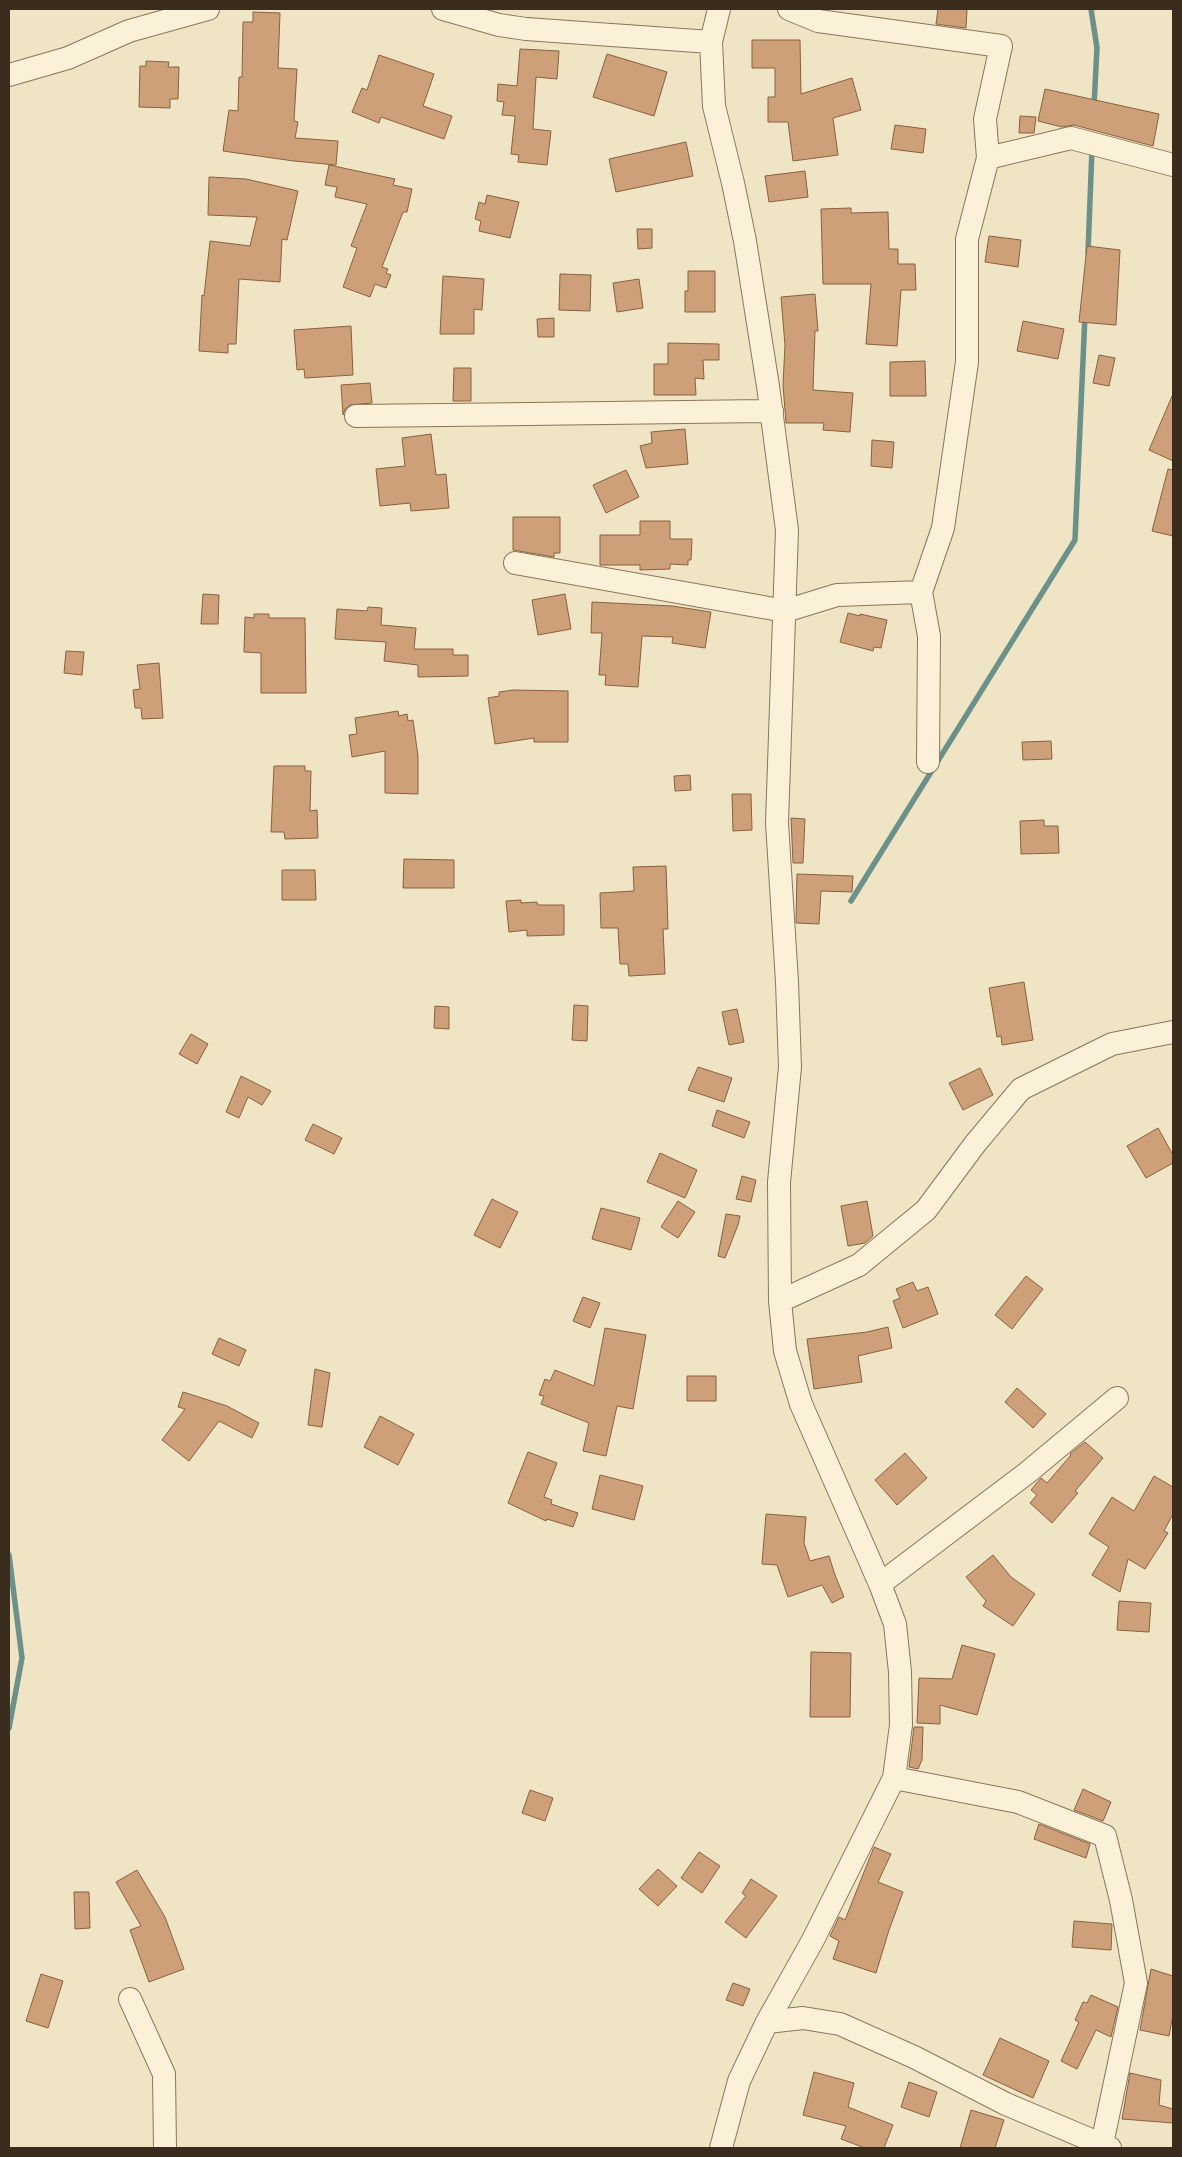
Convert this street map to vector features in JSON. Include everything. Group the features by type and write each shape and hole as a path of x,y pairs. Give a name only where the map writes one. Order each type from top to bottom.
{"street":[{"path":"9,75 68,58 129,31 208,9"},
{"path":"443,9 499,25 526,29 711,42"},
{"path":"720,9 711,42 714,106 745,240 772,411 787,530 777,824 790,1067 779,1182 780,1300 785,1351 801,1404 880,1584 895,1624 900,1672 901,1726 894,1778 813,1940 767,2022 739,2081 721,2148"},
{"path":"789,9 818,21 1001,46 985,119 988,158 967,239 967,362 943,528 921,592 929,636 928,762"},
{"path":"988,158 1071,138 1173,165"},
{"path":"356,416 772,411"},
{"path":"515,563 785,611 837,595 921,592"},
{"path":"780,1300 859,1265 926,1210 975,1144 1021,1089 1112,1044 1173,1032"},
{"path":"880,1584 1027,1473 1118,1398"},
{"path":"767,2022 803,2018 840,2024 914,2057 1006,2104 1106,2146 1136,1983 1106,1836 1018,1802 894,1778"},
{"path":"130,2000 164,2074 165,2148"}],"building":[{"path":"938,9 967,9 966,28 936,24"},
{"path":"253,12 280,13 278,68 297,69 294,121 298,122 295,138 338,141 336,165 223,151 229,110 238,111 239,77 242,77 243,22 253,22"},
{"path":"752,40 800,40 801,94 852,78 861,110 833,118 838,155 793,161 788,122 768,122 768,97 775,97 775,68 752,68"},
{"path":"520,49 559,51 557,79 536,77 533,129 551,131 547,165 518,162 519,155 511,154 515,116 502,115 504,102 497,101 498,84 517,86"},
{"path":"607,54 667,72 654,116 593,97"},
{"path":"379,55 434,74 423,106 452,116 444,139 381,117 379,123 352,112 362,88 367,90"},
{"path":"146,61 169,62 168,67 179,67 178,99 170,99 170,108 139,107 140,66 146,66"},
{"path":"1045,89 1159,114 1153,146 1074,125 1062,127 1038,121"},
{"path":"1020,116 1036,117 1034,133 1019,133"},
{"path":"895,125 926,129 923,153 891,149"},
{"path":"686,142 693,176 616,192 609,159"},
{"path":"329,165 395,179 393,185 412,189 407,212 403,212 382,267 388,269 386,273 391,275 386,288 375,284 370,297 343,287 357,248 351,246 367,204 335,197 337,187 325,185"},
{"path":"805,171 808,197 769,202 765,176"},
{"path":"209,177 246,179 298,191 287,240 282,239 280,282 239,279 236,344 228,344 228,353 199,351 202,295 204,296 210,241 250,246 257,217 208,215"},
{"path":"487,195 519,202 510,238 479,231 481,221 475,219 479,202 485,204"},
{"path":"851,208 851,213 888,212 889,249 898,249 898,264 915,264 916,290 901,290 897,346 866,344 871,284 823,284 821,209"},
{"path":"637,229 652,229 652,248 638,249"},
{"path":"989,236 1021,240 1018,267 985,262"},
{"path":"1087,246 1120,250 1116,325 1079,322"},
{"path":"688,271 715,271 715,312 685,312 685,291 688,291"},
{"path":"560,274 591,275 590,311 559,310"},
{"path":"443,276 484,279 482,310 474,309 474,334 440,334"},
{"path":"639,279 643,308 617,312 613,283"},
{"path":"815,294 818,331 815,331 813,390 853,393 850,432 823,430 824,423 786,423 783,385 785,345 781,297"},
{"path":"554,318 554,337 538,337 537,319"},
{"path":"1023,321 1064,329 1058,359 1017,351"},
{"path":"351,326 353,375 305,378 304,369 297,370 294,330"},
{"path":"668,343 719,344 719,360 703,360 704,379 695,378 696,395 654,395 654,364 668,364"},
{"path":"1099,355 1115,358 1109,386 1093,383"},
{"path":"925,361 926,396 890,396 890,362"},
{"path":"454,368 471,368 471,401 453,401"},
{"path":"370,383 372,403 350,405 345,409 343,415 341,385"},
{"path":"1173,394 1173,461 1149,450"},
{"path":"685,429 688,464 646,468 640,446 652,443 651,432"},
{"path":"431,434 436,475 446,474 449,508 411,511 410,503 380,506 376,469 405,466 402,438"},
{"path":"872,440 894,442 892,468 871,466"},
{"path":"1168,469 1173,470 1173,536 1152,531"},
{"path":"626,470 639,497 606,513 593,485"},
{"path":"513,517 560,517 560,553 554,553 554,557 513,550"},
{"path":"640,521 670,521 670,539 692,539 691,560 688,560 688,565 670,564 670,569 640,570 640,565 600,565 600,535 640,535"},
{"path":"203,594 219,595 218,624 201,624"},
{"path":"565,594 571,629 538,635 532,600"},
{"path":"592,602 672,606 711,612 705,648 672,643 673,637 642,636 638,687 605,685 606,675 599,675 602,633 591,633"},
{"path":"368,607 382,608 381,625 416,628 414,649 453,649 453,655 468,655 468,676 418,677 418,665 384,661 386,642 335,639 337,609 367,611"},
{"path":"848,613 887,620 881,648 874,647 873,651 840,642"},
{"path":"254,614 269,614 269,618 305,618 306,693 261,693 261,653 244,652 245,617 254,618"},
{"path":"66,651 84,652 82,675 64,673"},
{"path":"159,663 163,718 142,719 141,708 135,708 133,690 140,689 137,665"},
{"path":"513,690 568,691 568,742 534,742 534,738 495,744 488,698 499,696 499,692"},
{"path":"398,711 399,716 407,714 408,721 413,720 418,756 418,794 385,793 385,751 352,757 349,735 357,734 355,718"},
{"path":"1051,741 1052,759 1023,760 1022,742"},
{"path":"274,766 305,766 305,771 311,771 310,811 317,810 318,838 285,839 284,832 271,832"},
{"path":"690,775 691,790 675,791 674,776"},
{"path":"732,794 751,794 752,830 733,831"},
{"path":"791,818 805,819 803,863 793,863"},
{"path":"1044,820 1044,826 1058,826 1059,853 1021,854 1020,821"},
{"path":"404,859 454,860 454,888 403,888"},
{"path":"666,866 668,929 663,929 665,974 629,976 628,964 620,964 618,928 601,928 600,893 634,891 633,867"},
{"path":"282,870 315,870 316,900 282,900"},
{"path":"797,874 853,876 852,892 821,891 819,924 796,923"},
{"path":"521,900 521,903 537,902 538,905 564,905 564,935 527,936 527,930 509,932 506,901"},
{"path":"1024,982 1033,1040 1002,1045 1001,1036 997,1037 989,988"},
{"path":"574,1005 588,1006 587,1041 572,1040"},
{"path":"435,1006 449,1007 449,1029 434,1028"},
{"path":"737,1009 744,1042 729,1045 722,1012"},
{"path":"191,1034 208,1044 197,1064 179,1054"},
{"path":"698,1067 732,1078 724,1102 688,1090"},
{"path":"980,1068 993,1095 963,1110 949,1083"},
{"path":"241,1076 271,1091 262,1105 248,1097 239,1118 226,1112"},
{"path":"717,1110 750,1122 744,1138 712,1126"},
{"path":"313,1124 342,1138 334,1154 305,1140"},
{"path":"1158,1128 1173,1155 1173,1163 1146,1178 1127,1146"},
{"path":"660,1153 697,1170 685,1198 647,1182"},
{"path":"742,1176 756,1180 751,1202 736,1199"},
{"path":"492,1199 518,1212 500,1248 474,1235"},
{"path":"678,1201 695,1212 678,1238 661,1227"},
{"path":"867,1201 873,1236 865,1243 848,1246 841,1206"},
{"path":"601,1208 640,1218 631,1250 592,1239"},
{"path":"726,1214 740,1216 725,1258 718,1256"},
{"path":"1026,1276 1043,1289 1012,1329 995,1315"},
{"path":"913,1282 917,1291 928,1287 938,1314 903,1328 893,1301 900,1298 896,1289"},
{"path":"583,1297 600,1303 590,1328 573,1321"},
{"path":"888,1327 892,1348 858,1356 862,1382 814,1389 807,1339 867,1332"},
{"path":"605,1328 646,1335 633,1409 617,1406 606,1456 583,1451 589,1423 541,1404 544,1396 539,1395 545,1379 550,1381 555,1370 594,1386"},
{"path":"219,1338 246,1350 239,1366 212,1354"},
{"path":"315,1369 330,1373 322,1427 308,1425"},
{"path":"687,1376 716,1376 716,1401 687,1401"},
{"path":"1017,1388 1046,1414 1033,1428 1005,1402"},
{"path":"183,1392 227,1406 259,1423 252,1438 219,1421 189,1461 162,1440 185,1409 178,1407"},
{"path":"380,1416 414,1434 398,1465 364,1447"},
{"path":"1085,1442 1103,1458 1075,1491 1078,1493 1052,1523 1030,1503 1037,1495 1031,1490 1041,1478 1047,1483 1070,1454"},
{"path":"528,1452 557,1463 544,1497 552,1500 551,1504 578,1513 573,1527 547,1519 546,1521 508,1503"},
{"path":"905,1453 927,1478 897,1505 875,1480"},
{"path":"600,1475 643,1486 634,1520 592,1509"},
{"path":"1154,1476 1173,1487 1173,1514 1164,1531 1168,1533 1145,1569 1128,1559 1120,1592 1092,1575 1109,1547 1089,1534 1112,1497 1134,1511"},
{"path":"766,1514 806,1517 804,1543 810,1561 829,1556 844,1597 832,1603 822,1585 788,1597 777,1565 762,1564"},
{"path":"993,1555 1011,1577 1035,1594 1013,1626 983,1606 986,1601 966,1577"},
{"path":"1119,1601 1151,1603 1149,1632 1117,1630"},
{"path":"962,1645 995,1654 977,1715 940,1705 940,1724 917,1723 919,1678 952,1679"},
{"path":"811,1652 851,1653 850,1717 810,1717"},
{"path":"914,1727 923,1727 922,1760 918,1769 909,1767"},
{"path":"1083,1789 1111,1802 1103,1821 1074,1810"},
{"path":"530,1790 553,1798 545,1821 522,1813"},
{"path":"1039,1824 1090,1844 1086,1858 1034,1839"},
{"path":"874,1847 891,1854 878,1882 903,1892 876,1973 833,1959 839,1941 830,1936 839,1917 845,1920"},
{"path":"699,1852 720,1866 702,1893 681,1878"},
{"path":"658,1869 677,1886 658,1906 639,1889"},
{"path":"137,1870 165,1917 184,1969 149,1982 130,1930 141,1926 116,1882"},
{"path":"751,1879 777,1896 746,1938 725,1922 746,1896 742,1893"},
{"path":"74,1892 89,1892 90,1928 75,1929"},
{"path":"1074,1921 1112,1924 1111,1950 1072,1947"},
{"path":"1151,1969 1173,1976 1173,2015 1169,2036 1140,2030"},
{"path":"41,1974 63,1981 48,2028 26,2021"},
{"path":"733,1983 750,1989 743,2006 726,2000"},
{"path":"1091,1995 1118,2007 1111,2037 1096,2030 1077,2069 1061,2061 1079,2022 1075,2020 1083,2002 1087,2003"},
{"path":"1000,2038 1049,2061 1033,2098 983,2075"},
{"path":"814,2072 854,2083 848,2107 893,2125 884,2148 865,2148 841,2139 846,2126 803,2115"},
{"path":"1130,2073 1161,2080 1159,2105 1173,2109 1173,2123 1122,2119"},
{"path":"909,2082 937,2092 929,2117 901,2107"},
{"path":"971,2110 1004,2120 995,2148 960,2148"}],"waterway":[{"path":"1091,9 1097,48 1094,106"},
{"path":"1088,253 1092,148"},
{"path":"851,901 1075,540 1085,315"},
{"path":"9,1555 22,1658 9,1728"}]}
